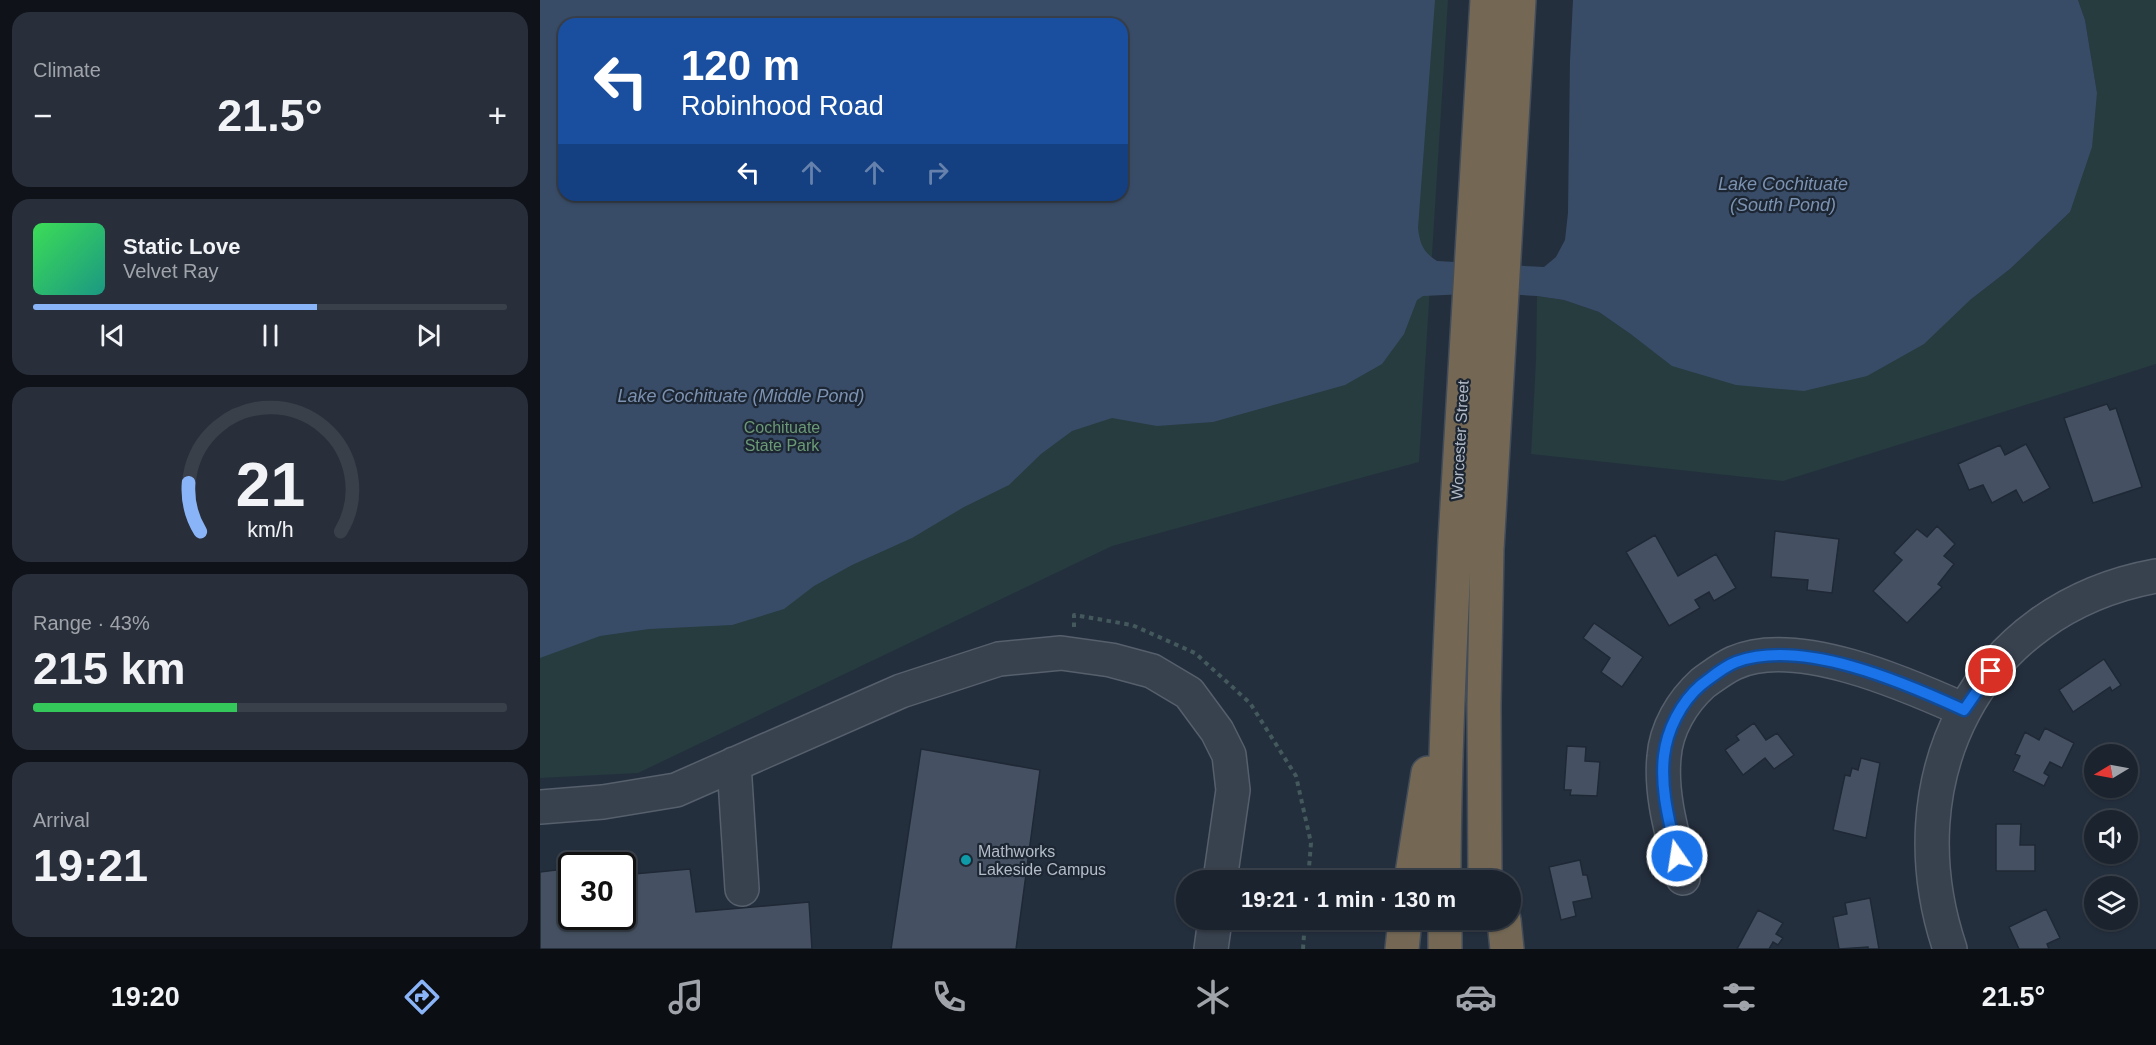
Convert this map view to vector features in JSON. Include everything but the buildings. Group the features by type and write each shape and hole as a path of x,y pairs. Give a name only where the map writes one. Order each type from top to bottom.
{"highway":[{"name":"Worcester Street","path":"1444,870 1446,747 1467,305 1487,0"},
{"name":"Worcester Street","path":"1485,870 1487,560 1503,244 1519,0"},
{"path":"1413,870 1441,689 1453,593"},
{"path":"1484,756 1498,870"},
{"path":"1402,949 1404,930"},
{"path":"1445,930 1445,949"},
{"path":"1485,930 1485,949"},
{"path":"1505,930 1508,949"}],"street":[{"path":"1950,949 1936,897 1932,864 1932,832 1935,801 1949,740 1964,710 1981,683 2001,659 2024,637 2053,615 2111,588 2156,576"},
{"path":"540,807 603,802 676,790 902,691 999,659 1061,653 1111,660 1152,671 1189,693 1217,731 1229,755 1233,790 1221,870"},
{"path":"1683,878 1667,811 1663,783 1664,757 1669,732 1679,711 1694,691 1720,671 1735,663 1760,657 1784,655 1812,658 1838,663 1911,687 1964,710"},
{"path":"734,764 742,889"},
{"path":"1210,949 1213,930"}],"path":[{"path":"1303,949 1304,930"}],"green space":[{"name":"Lake Cochituate (Middle Pond)","path":"540,0 1448,0 1419,462 1112,546 638,773 540,778"},
{"path":"2078,0 2156,0 2156,364 1783,481 1531,454 1537,296 1564,300 1599,312 1632,335 1970,300 2010,269 2070,212 2097,93 2085,20"}],"water":[{"name":"Lake Cochituate (Middle Pond)","path":"540,0 1435,0 1418,228 1421,243 1425,251 1437,261 1544,267 1556,257 1565,240 1568,213 1573,0 2078,0 2085,20 2097,93 2092,147 2070,212 2010,269 1970,300 1924,344 1867,376 1804,391 1736,385 1672,366 1599,312 1564,300 1487,293 1423,296 1417,300 1404,334 1382,364 1345,385 1213,422 1157,426 1112,418 1072,431 1041,454 1009,485 964,507 912,538 852,565 814,586 784,609 732,625 649,629 600,636 540,658"}],"place":[{"name":"Mathworks Lakeside Campus","path":"966,860"}],"route":[{"path":"1677,856 1663,783 1664,757 1669,732 1679,711 1694,691 1713,675 1735,663 1760,657 1784,655 1812,658 1838,663 1911,687 1964,710 1991,671"}],"water label":[{"name":"Lake Cochituate (South Pond)","path":"1783,194"}],"park label":[{"name":"Cochituate State Park","path":"782,436"}]}
